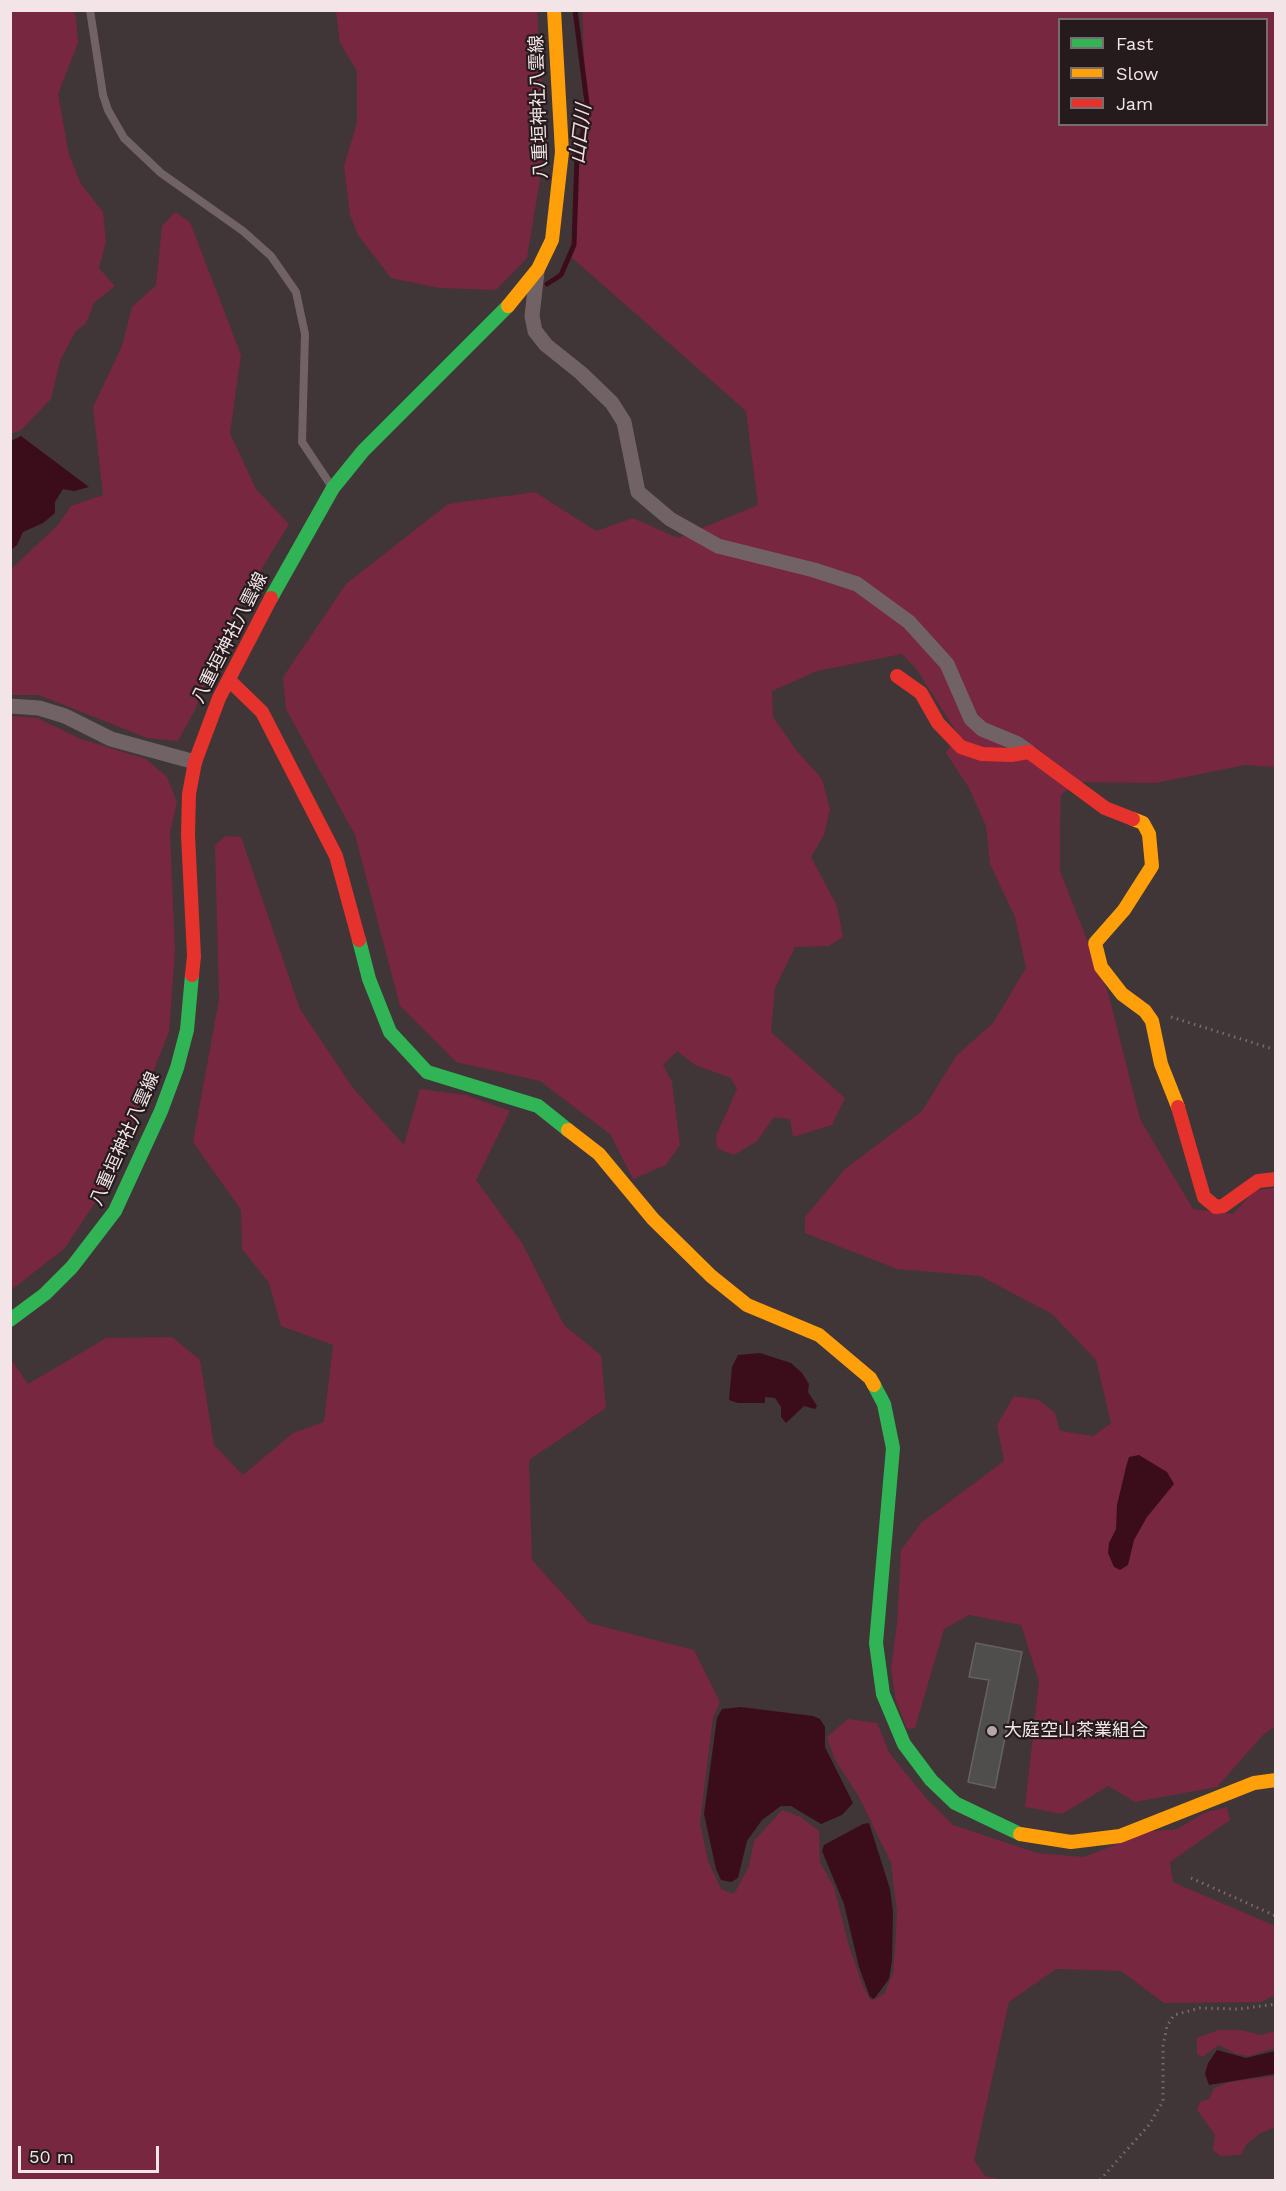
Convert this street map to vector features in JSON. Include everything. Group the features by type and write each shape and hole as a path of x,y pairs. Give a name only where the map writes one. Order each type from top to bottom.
{"street":[{"name":"八重垣神社八雲線","path":"10,1320 45,1294 72,1267 115,1211 162,1111 177,1068 187,1030 194,956 188,835 189,794 195,762 208,722 229,680 298,546 333,488 363,451 510,304 538,269 552,240 562,152 554,10"},
{"path":"538,269 532,316 535,331 546,345 581,373 612,403 624,422 638,492 670,519 718,546 857,584 909,622 947,664 971,719 982,729 1018,744 1105,808 1143,823 1149,834 1152,866 1124,910 1095,943 1101,967 1122,994 1152,1021 1161,1064 1194,1157 1204,1197 1215,1207 1223,1206 1258,1181 1275,1179"},
{"path":"897,676 921,693 938,723 962,747 982,754 1011,755 1029,752"},
{"path":"229,680 261,712 336,856 369,979 390,1032 427,1072 538,1106 599,1154 653,1219 711,1276 747,1305 819,1335 870,1378 884,1404 893,1448 876,1643 881,1686 904,1744 931,1780 955,1803 1002,1827 1027,1837 1071,1842 1120,1836 1228,1792 1254,1783 1275,1780"},
{"path":"10,706 39,708 65,716 111,739 195,762"}],"lane":[{"path":"90,10 103,95 115,125 124,138 161,173 257,243 271,256 296,292 305,334 302,442 333,488"}],"path":[{"path":"1148,1015 1167,1016 1195,1023 1275,1050"},
{"path":"1191,1878 1275,1916"},
{"path":"1101,2181 1149,2125 1163,2101 1163,2046 1167,2026 1174,2015 1200,2008 1239,2009 1275,2004"}],"shaded area":[{"path":"11,10 73,11 76,16 78,43 58,94 69,155 81,184 103,212 106,242 99,268 115,286 94,303 86,323 75,332 60,361 51,399 21,430 11,434"},
{"path":"336,11 537,11 546,143 527,258 496,290 439,288 391,278 358,235 350,215 344,166 357,123 357,71 340,43"},
{"path":"582,11 1275,11 1275,767 1245,765 1156,783 1077,782 1061,795 1060,824 1060,871 1109,996 1140,1119 1193,1209 1233,1214 1255,1190 1275,1188 1275,1726 1263,1735 1217,1787 1135,1802 1108,1786 1062,1814 1025,1807 1039,1681 1021,1625 969,1615 944,1629 915,1728 907,1729 896,1701 891,1669 897,1624 901,1550 921,1523 1004,1461 997,1425 1014,1396 1039,1400 1055,1413 1060,1431 1093,1436 1111,1423 1096,1360 1052,1314 980,1276 897,1269 805,1233 805,1217 845,1169 922,1111 956,1056 993,1023 1026,968 1015,917 990,864 986,826 969,788 946,753 957,733 917,670 902,654 817,671 772,691 773,717 796,750 822,779 830,809 824,835 811,857 837,906 843,937 829,946 795,947 775,988 771,1032 845,1098 832,1125 793,1137 790,1119 774,1117 757,1141 734,1155 717,1148 716,1136 737,1089 731,1078 695,1065 677,1051 663,1065 672,1082 680,1145 666,1165 633,1179 610,1134 540,1081 456,1062 400,1006 355,835 286,709 283,677 346,584 448,504 535,492 596,531 633,518 678,538 758,505 746,411 570,256 585,78"},
{"path":"175,212 190,222 241,355 230,433 256,489 289,524 225,630 195,710 178,741 147,738 39,695 10,695 11,569 57,526 71,506 103,495 93,407 122,346 132,307 156,285 162,226"},
{"path":"21,436 89,487 74,491 63,489 55,502 55,513 43,523 23,532 17,545 11,550 11,441"},
{"path":"11,716 37,718 81,739 146,759 167,777 177,802 170,833 175,951 169,1032 108,1183 65,1248 14,1288 10,1287"},
{"path":"226,836 241,837 300,1009 353,1088 404,1145 420,1089 466,1095 510,1111 476,1180 522,1243 564,1325 601,1355 606,1408 529,1460 532,1560 589,1623 694,1650 720,1702 713,1717 700,1823 708,1861 721,1889 734,1894 749,1866 754,1841 782,1810 801,1817 819,1831 820,1862 834,1887 849,1946 863,1986 871,2001 884,1994 893,1973 895,1950 897,1912 891,1863 859,1797 834,1758 827,1737 848,1719 877,1723 890,1754 927,1799 953,1825 1037,1853 1084,1857 1147,1832 1177,1829 1204,1813 1227,1807 1230,1820 1170,1862 1173,1882 1275,1926 1275,1995 1261,2002 1164,2003 1121,1971 1056,1969 1009,2002 974,2160 985,2176 1003,2180 11,2180 10,1358 28,1384 106,1338 172,1337 200,1360 214,1445 243,1475 293,1433 324,1422 333,1345 281,1326 269,1283 242,1249 241,1210 193,1142 219,999 215,845"},
{"path":"760,1353 791,1363 802,1373 809,1384 808,1392 817,1406 815,1409 804,1406 786,1423 781,1417 781,1407 775,1398 765,1397 765,1403 738,1403 729,1400 732,1367 738,1355"},
{"path":"1139,1455 1167,1472 1174,1484 1147,1517 1134,1540 1128,1565 1120,1570 1114,1567 1108,1553 1109,1543 1116,1529 1117,1505 1129,1457"},
{"path":"741,1707 813,1716 820,1719 825,1727 825,1747 853,1803 842,1815 821,1824 791,1806 781,1806 762,1820 747,1841 738,1878 731,1882 721,1880 716,1869 704,1814 717,1718 722,1709"},
{"path":"869,1823 890,1889 893,1912 892,1961 889,1979 874,1999 870,1997 859,1967 844,1904 822,1851 824,1845"},
{"path":"1218,2030 1241,2030 1261,2035 1275,2031 1275,2048 1249,2056 1236,2054 1219,2045 1202,2057 1197,2054 1197,2038"},
{"path":"1217,2050 1246,2058 1275,2051 1275,2074 1209,2085 1205,2074 1208,2063"},
{"path":"1275,2076 1275,2127 1259,2134 1246,2145 1241,2155 1220,2156 1213,2150 1215,2135 1197,2110 1200,2102 1209,2099 1214,2088 1229,2082"}],"building":[{"name":"大庭空山茶業組合","path":"976,1643 1022,1652 995,1788 968,1782 989,1680 969,1677"}],"waterway":[{"name":"山口川","path":"547,284 561,275 574,245 577,156 588,111 575,10"}],"traffic: fast":[{"path":"271,598 333,488 363,451 508,306"},
{"path":"359,940 369,979 390,1032 427,1072 538,1106 568,1130"},
{"path":"10,1320 45,1294 72,1267 115,1211 161,1111 177,1068 187,1030 192,975"},
{"path":"874,1385 884,1404 893,1448 876,1643 883,1694 904,1744 931,1780 955,1803 1020,1834"}],"traffic: slow":[{"path":"508,306 538,269 552,240 562,152 554,10"},
{"path":"1133,819 1143,823 1149,834 1152,866 1124,910 1095,943 1101,967 1122,994 1145,1011 1152,1021 1161,1064 1178,1107"},
{"path":"568,1130 599,1154 653,1219 711,1276 747,1305 819,1335 870,1378 874,1385"},
{"path":"1020,1834 1071,1842 1120,1836 1254,1783 1276,1780"}],"traffic: jam":[{"path":"192,975 194,956 188,835 189,794 195,762 219,698 271,598"},
{"path":"897,676 921,693 938,723 961,747 982,754 1011,755 1029,752 1105,808 1133,819"},
{"path":"229,680 262,712 336,856 359,940"},
{"path":"1178,1107 1204,1197 1216,1207 1223,1206 1258,1181 1276,1179"}],"place":[{"name":"大庭空山茶業組合","path":"992,1731"}]}
